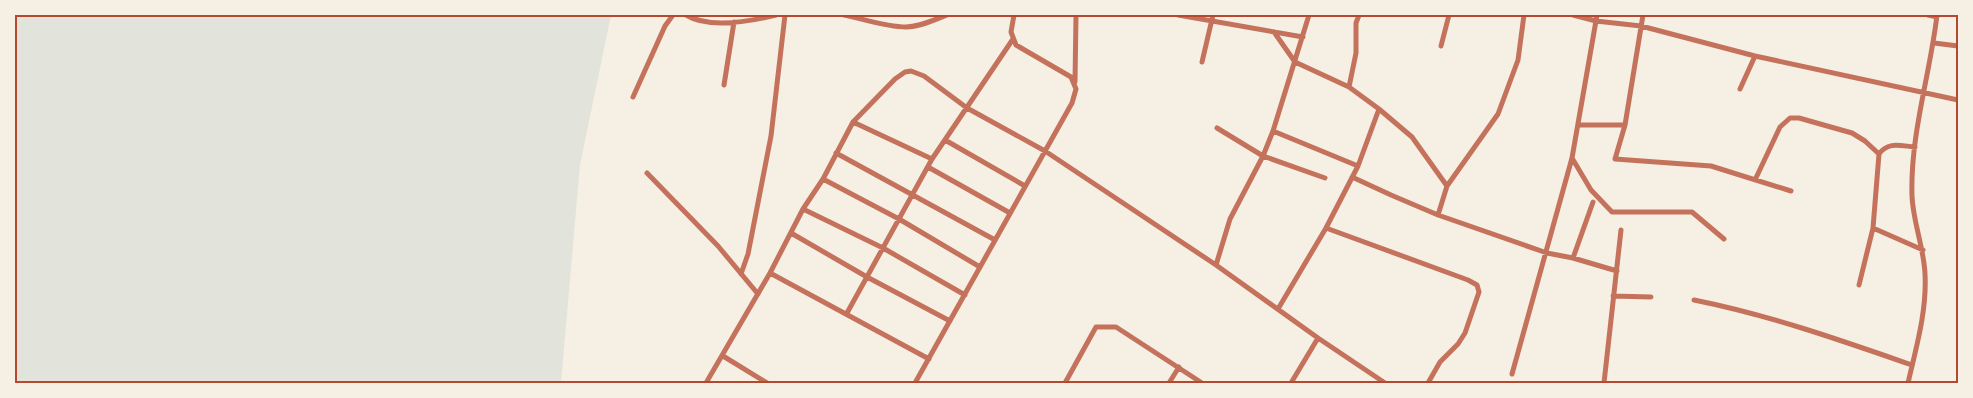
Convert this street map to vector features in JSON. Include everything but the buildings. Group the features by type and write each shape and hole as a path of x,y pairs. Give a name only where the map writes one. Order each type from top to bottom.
{"street":[{"path":"633,97 665,26 672,15"},
{"path":"686,15 704,20 734,22 776,15"},
{"path":"741,274 748,254 771,136 784,15"},
{"path":"844,15 907,27 923,24 947,15"},
{"path":"1014,15 1011,32 1016,45 1071,77 1075,84"},
{"path":"915,383 1072,103 1076,88 1076,15"},
{"path":"1178,15 1303,37"},
{"path":"1202,62 1213,15"},
{"path":"1216,265 1230,219 1263,156 1273,131 1296,62 1309,15"},
{"path":"1350,87 1356,53 1356,23 1359,15"},
{"path":"1441,46 1449,15"},
{"path":"1438,214 1447,186 1498,114 1518,60 1524,15"},
{"path":"1573,15 1641,26 1755,56 1958,100"},
{"path":"1643,15 1625,125 1615,159 1711,166 1791,192"},
{"path":"1908,383 1918,344 1926,276 1923,250 1912,196 1915,147 1934,43 1937,16 1928,15"},
{"path":"1512,374 1572,158 1596,18"},
{"path":"724,85 734,22"},
{"path":"1274,32 1296,62 1350,87 1412,137 1447,186"},
{"path":"847,313 932,159 1013,39"},
{"path":"1934,43 1958,46"},
{"path":"1740,88 1755,56"},
{"path":"706,383 770,273 804,209 823,179 852,122 895,79 905,72 911,71 924,76 967,108 1045,151 1216,265 1385,383"},
{"path":"1278,309 1326,228 1358,166 1379,109"},
{"path":"1755,180 1780,127 1790,118 1799,118 1852,133 1865,141 1879,154"},
{"path":"852,122 932,159"},
{"path":"1578,125 1625,125"},
{"path":"1217,128 1263,156 1326,178"},
{"path":"1273,131 1358,166"},
{"path":"945,140 1025,186"},
{"path":"1859,286 1873,228 1879,154 1883,148 1891,145 1915,147"},
{"path":"836,153 995,240"},
{"path":"1572,158 1592,190 1612,212 1692,212 1724,239"},
{"path":"928,167 1010,213"},
{"path":"647,173 718,246 758,294"},
{"path":"1352,177 1438,214 1547,253 1573,258 1617,271"},
{"path":"823,179 899,219 980,267"},
{"path":"1573,258 1592,202"},
{"path":"804,209 883,248 964,295"},
{"path":"1326,228 1478,285 1479,292 1464,333 1458,344 1440,362 1428,383"},
{"path":"1873,228 1923,250"},
{"path":"1604,383 1622,230"},
{"path":"791,233 867,277 950,321"},
{"path":"770,273 928,358"},
{"path":"1613,296 1651,297"},
{"path":"1694,300 1734,308 1792,324 1912,365"},
{"path":"1064,383 1096,327 1106,325 1116,327 1202,383"},
{"path":"1290,383 1318,338"},
{"path":"722,356 767,383"},
{"path":"1169,383 1179,367"}],"shaded area":[{"path":"15,15 611,15 580,165 561,383 15,383"}]}
